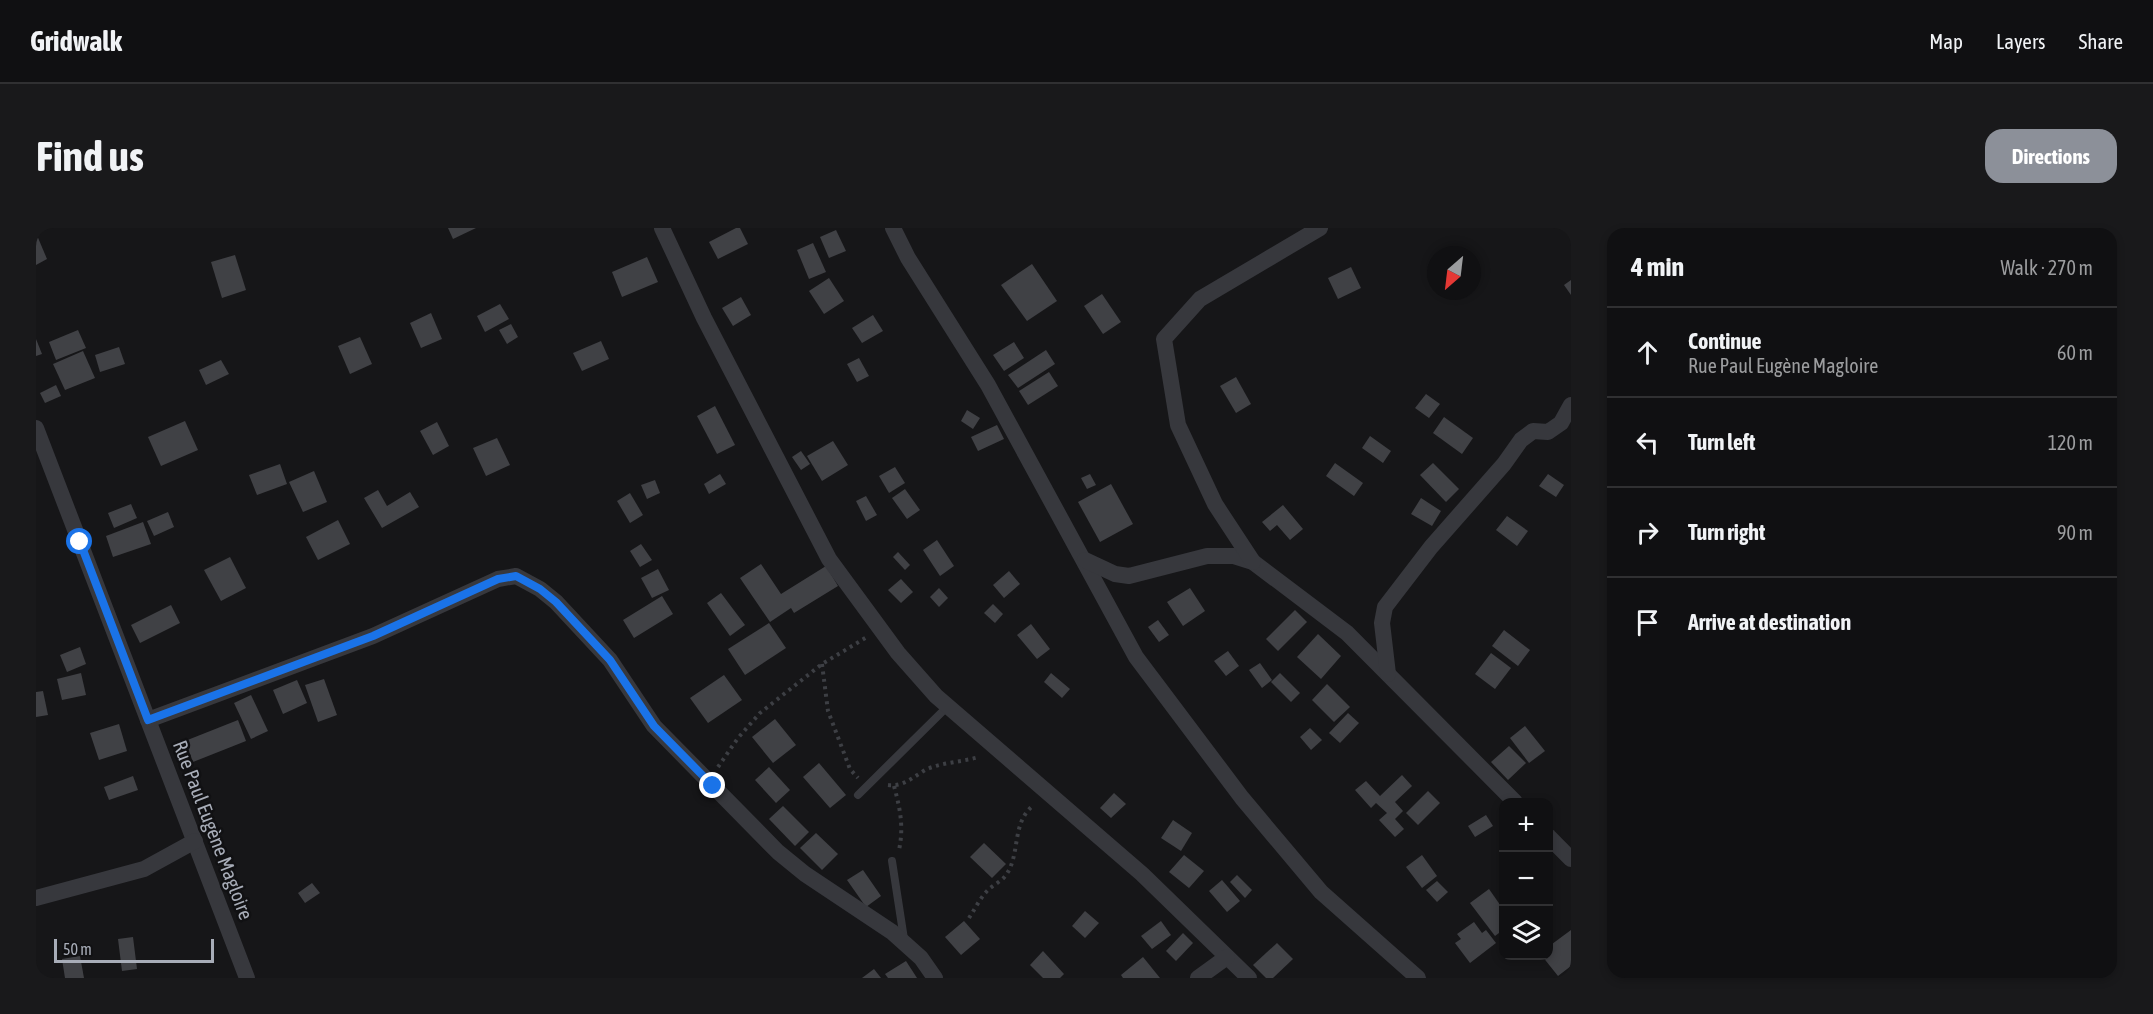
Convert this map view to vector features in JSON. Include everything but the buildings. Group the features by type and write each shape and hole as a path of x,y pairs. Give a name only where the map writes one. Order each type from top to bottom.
{"street":[{"path":"662,228 704,318 829,559 880,629 928,687 948,706 1142,874 1249,978"},
{"path":"893,228 908,258 988,385 1136,657 1242,798 1321,892 1418,978"},
{"path":"1253,562 1215,504 1178,425 1164,339 1200,299 1320,228"},
{"path":"1388,674 1382,623 1385,607 1431,548 1504,464 1521,440 1533,431 1548,432 1561,423 1571,405"},
{"name":"Rue Paul Eugène Magloire","path":"36,428 247,978"},
{"path":"1085,560 1114,574 1129,576 1207,556 1234,556 1253,562 1347,633 1511,798"},
{"path":"148,720 373,636 498,579 516,576 540,589 556,602 610,660 654,726 778,852 892,932 921,958 935,978"},
{"path":"1553,841 1571,859"},
{"path":"36,898 144,869 195,842"},
{"path":"1198,978 1227,957"}],"lane":[{"path":"858,795 948,706"},
{"path":"892,861 904,943"}],"path":[{"path":"713,786 718,768 728,752 760,713 822,664 880,629"},
{"path":"892,861 899,850 903,834 902,815 894,786"},
{"path":"969,918 987,891 1006,876 1014,852 1018,829 1030,808 1049,794"}],"route":[{"path":"80,542 148,720 373,636 498,579 516,576 540,589 556,602 610,660 654,726 713,786"}]}
